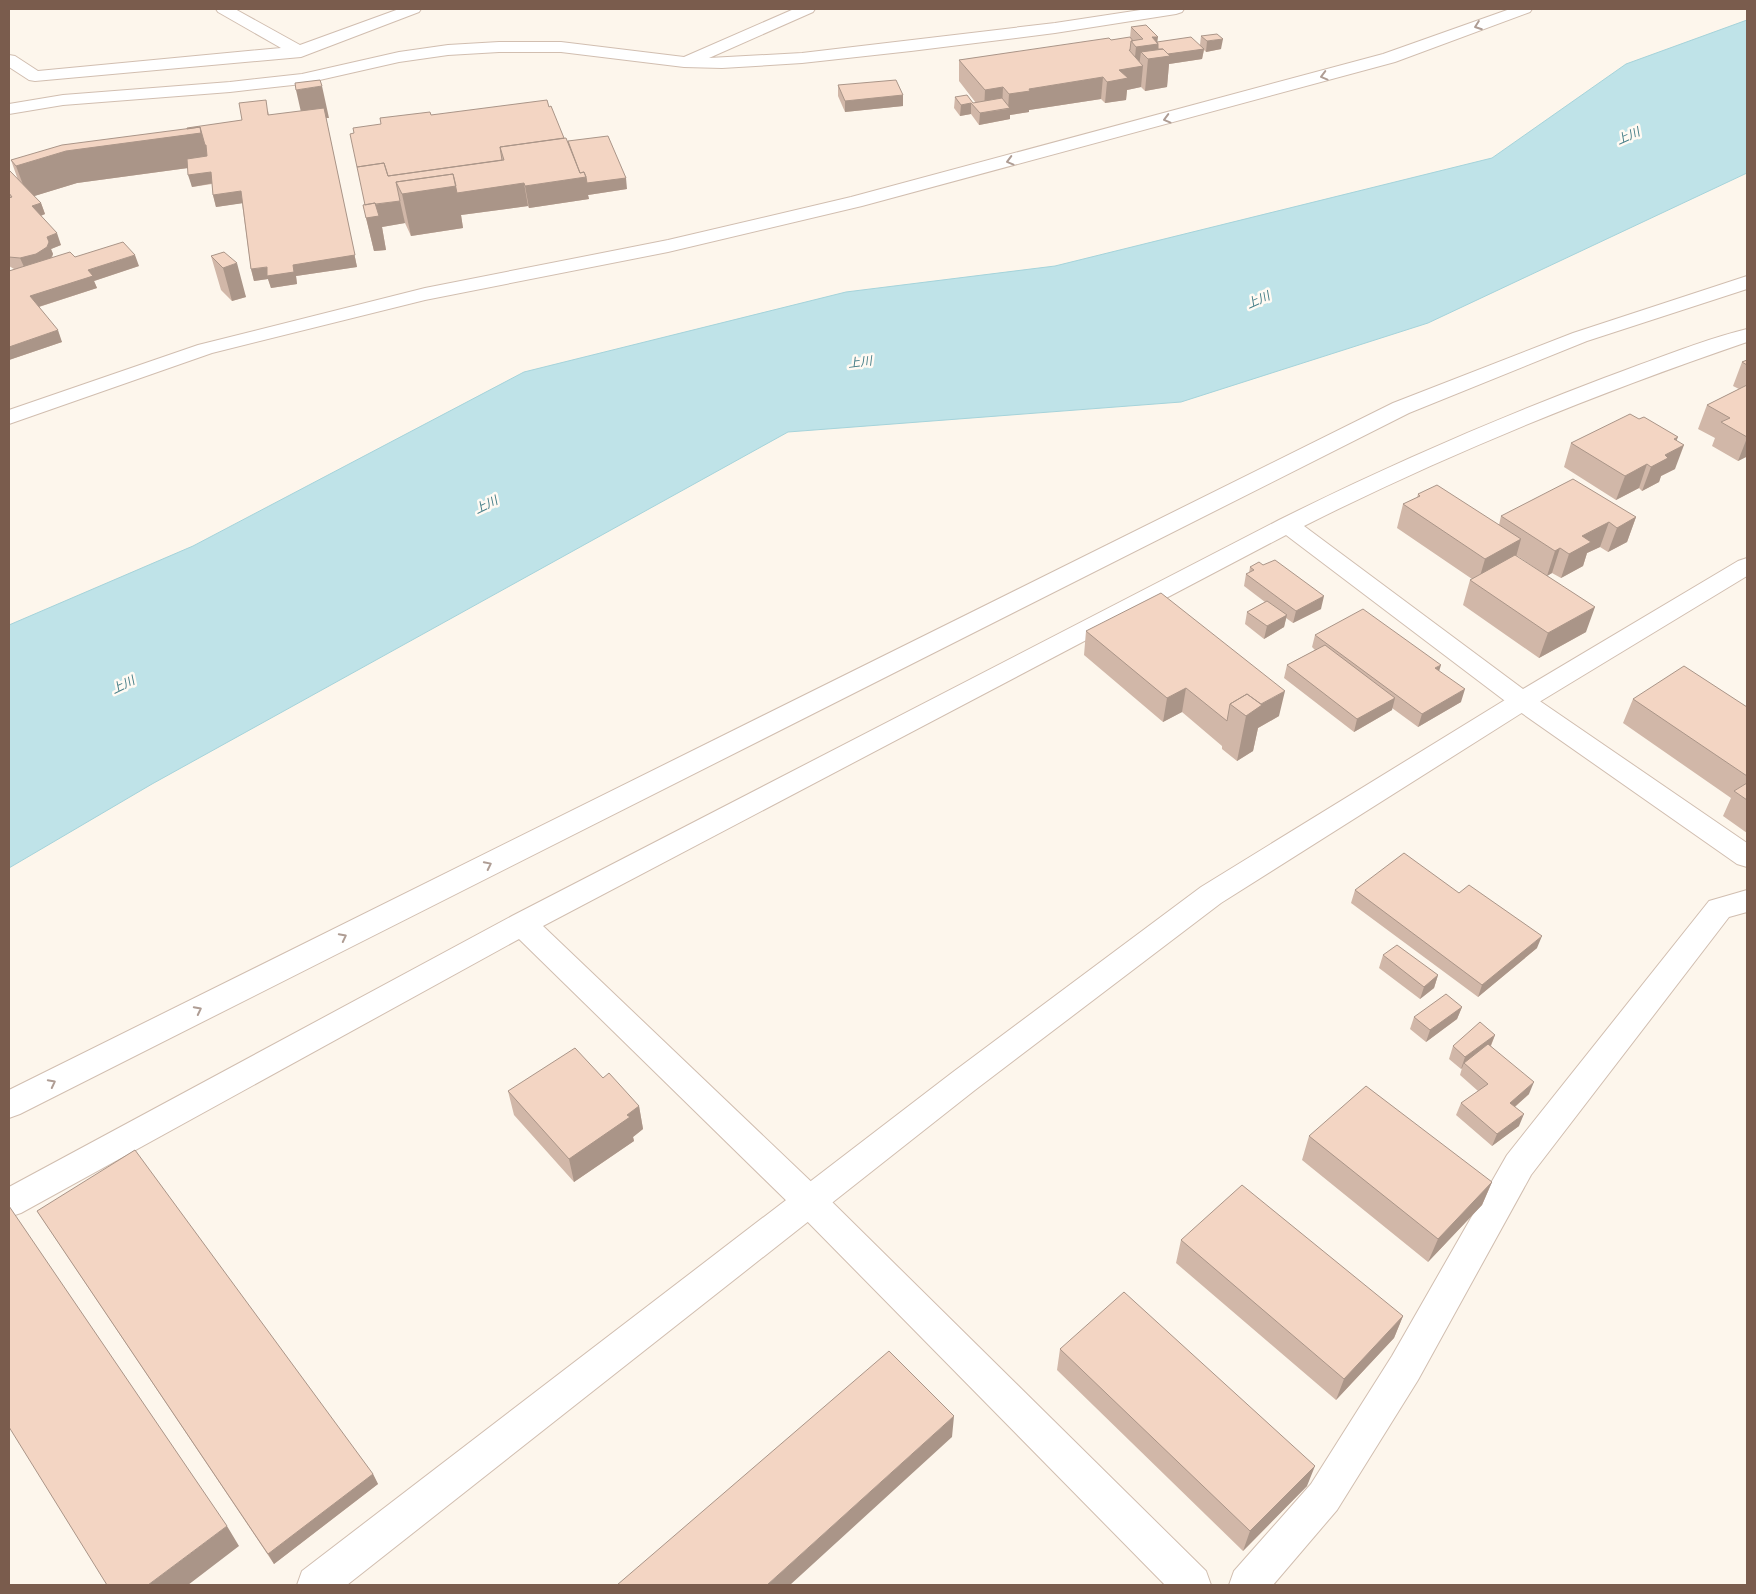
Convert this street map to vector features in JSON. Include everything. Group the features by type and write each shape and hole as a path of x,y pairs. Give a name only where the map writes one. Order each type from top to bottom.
{"street":[{"path":"224,9 298,51 340,69"},
{"path":"9,60 35,76 298,51 413,9"},
{"path":"684,62 807,9"},
{"path":"1055,28 1094,9"},
{"path":"9,109 62,100 220,88 302,79 399,57 440,51 499,47 561,47 684,62 722,63 802,58 1055,28 1176,9"},
{"path":"9,417 205,350 425,294 668,246 855,202 1390,58 1524,9"},
{"path":"9,1105 1401,408 1580,337 1747,282"},
{"path":"9,1203 522,924 1359,488 1534,413 1680,357 1747,335"},
{"path":"1286,525 1522,701 1747,857"},
{"path":"316,1585 964,1081 1211,895 1522,701 1747,566"},
{"path":"1248,1585 1324,1497 1405,1368 1519,1165 1719,909 1747,901"},
{"path":"522,924 810,1202 1192,1585"}],"water":[{"name":"上川","path":"1747,20 1747,173 1428,323 1181,402 788,432 152,784 9,868 9,625 193,546 524,372 846,292 1055,266 1492,158 1626,64"}],"building":[{"path":"1146,25 1158,37 1152,37 1158,44 1136,47 1131,41 1143,39 1131,27"},
{"path":"1217,34 1223,39 1207,41 1201,36"},
{"path":"1130,37 1133,41 1131,41 1129,50 1143,66 1119,70 1128,78 1107,82 1103,77 1009,94 1003,87 985,90 959,60 1109,38 1111,40"},
{"path":"1191,37 1204,49 1168,54 1163,49 1158,49 1157,42"},
{"path":"1163,49 1170,56 1148,59 1141,52"},
{"path":"320,80 322,86 296,90 295,83"},
{"path":"896,80 903,95 845,101 838,85"},
{"path":"967,95 973,103 1002,98 1010,108 980,113 971,103 961,105 955,97"},
{"path":"266,100 268,115 324,108 355,255 293,265 294,272 267,276 267,267 251,269 241,191 213,195 211,172 188,175 187,159 207,156 206,145 200,127 187,128 242,120 239,103"},
{"path":"547,100 564,138 500,147 502,160 388,176 384,163 357,167 350,134 354,133 353,128 381,124 380,118 430,112 431,115"},
{"path":"200,127 201,133 66,151 16,166 11,160 62,145"},
{"path":"608,136 626,178 587,183 584,172 580,173 568,141"},
{"path":"566,138 580,173 584,172 586,177 525,186 524,183 457,193 453,174 396,182 400,201 365,205 357,167 384,163 388,176 504,160 500,147"},
{"path":"9,171 41,203 32,206 57,233 47,237 49,242 47,247 36,254 20,258 9,257 9,198 12,197 9,193"},
{"path":"453,174 456,186 402,194 396,182"},
{"path":"375,203 379,216 366,218 363,205"},
{"path":"123,242 135,255 88,270 93,276 30,296 58,330 9,347 9,271 70,252 75,257"},
{"path":"224,252 237,263 223,268 211,256"},
{"path":"1747,385 1747,437 1721,422 1730,418 1707,405"},
{"path":"1630,414 1639,419 1644,417 1678,437 1674,439 1684,445 1665,455 1668,458 1651,467 1647,464 1625,476 1571,443"},
{"path":"1573,479 1636,517 1617,528 1609,522 1582,536 1591,542 1569,554 1560,548 1555,551 1501,516"},
{"path":"1437,485 1521,539 1485,559 1403,504"},
{"path":"1515,555 1595,607 1548,633 1470,580"},
{"path":"1275,560 1324,596 1296,611 1246,574 1254,570 1250,567 1259,562 1263,565"},
{"path":"1161,593 1285,691 1261,704 1247,694 1230,704 1227,721 1186,688 1167,698 1086,631"},
{"path":"1267,601 1287,615 1267,626 1247,612"},
{"path":"1363,609 1441,665 1435,668 1465,689 1422,714 1315,635"},
{"path":"1325,645 1395,698 1357,719 1287,665"},
{"path":"1684,666 1747,707 1747,776 1633,699"},
{"path":"1247,694 1262,705 1246,716 1230,704"},
{"path":"1747,783 1747,800 1734,791"},
{"path":"1404,853 1459,893 1469,885 1542,936 1482,985 1355,890"},
{"path":"1397,945 1438,975 1424,987 1383,955"},
{"path":"1446,994 1462,1007 1430,1030 1414,1017"},
{"path":"1480,1022 1495,1035 1465,1057 1453,1046"},
{"path":"1488,1044 1534,1082 1510,1103 1524,1114 1497,1134 1461,1103 1488,1084 1464,1063"},
{"path":"575,1048 603,1078 609,1073 639,1106 627,1115 630,1117 569,1159 508,1091"},
{"path":"1366,1086 1492,1182 1438,1239 1309,1136"},
{"path":"135,1150 373,1474 268,1554 37,1211"},
{"path":"1242,1185 1403,1316 1344,1379 1181,1240"},
{"path":"9,1206 227,1526 148,1585 107,1585 9,1427"},
{"path":"1124,1292 1315,1466 1250,1531 1060,1349"},
{"path":"889,1351 954,1416 767,1585 617,1585"}]}
